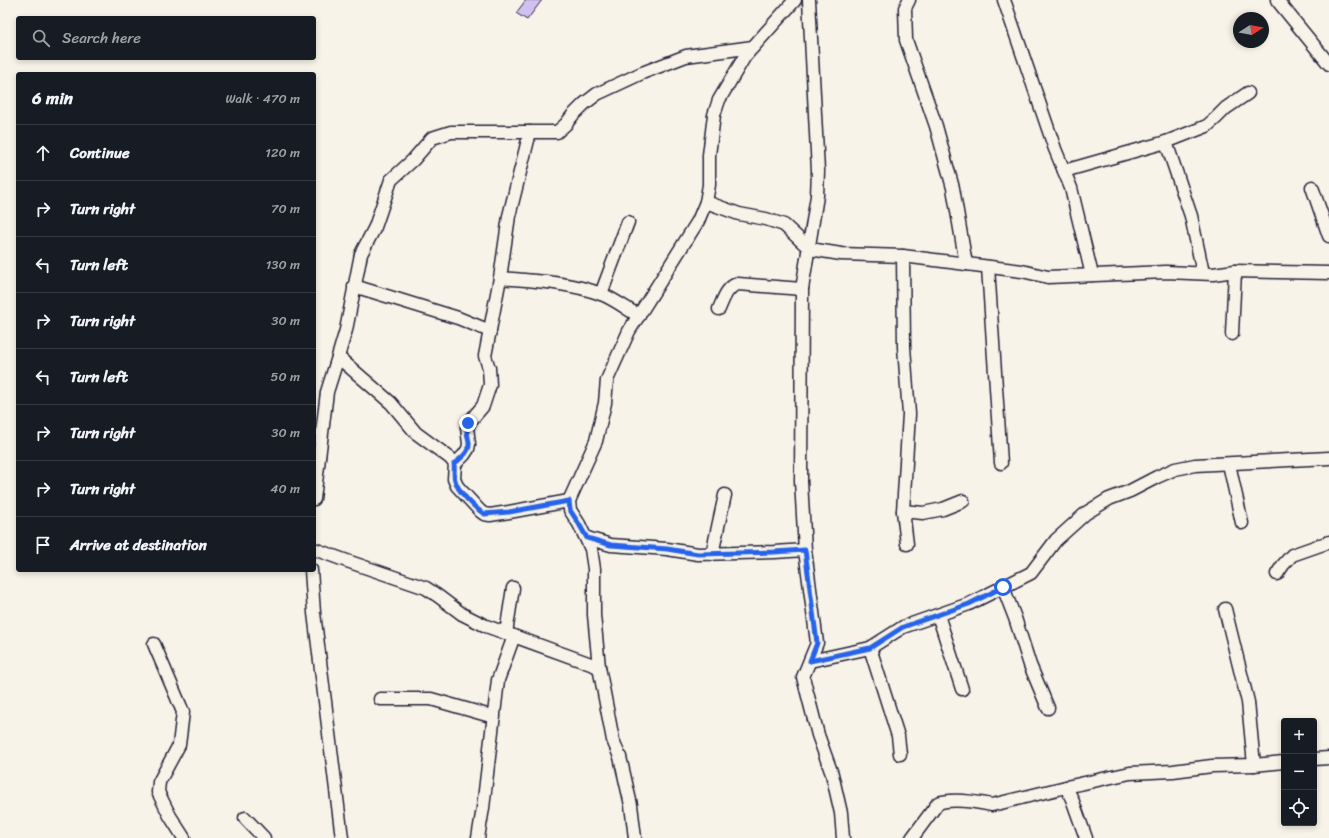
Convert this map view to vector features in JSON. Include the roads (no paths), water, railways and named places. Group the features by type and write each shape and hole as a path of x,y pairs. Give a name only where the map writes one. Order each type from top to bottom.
{"street":[{"path":"635,838 620,757 613,740 599,667 594,615 594,569 591,549 587,538 570,510 569,501 596,441 605,402 607,380 629,331 698,221 706,202 709,185 709,155 714,115 719,100 745,56 795,0"},
{"path":"809,0 818,171 817,196 810,249 802,289 801,481 805,550 817,643 803,677 818,735 832,774 841,813 843,838"},
{"path":"909,0 906,8 906,40 936,126 953,188 966,264"},
{"path":"1004,0 1050,135 1071,188 1092,275"},
{"path":"1277,0 1329,64"},
{"path":"316,483 327,392 346,330 354,286 362,254 375,227 391,180 413,160 432,138 451,132 556,132 566,124 584,104 597,94 642,73 686,56 753,47"},
{"path":"1064,171 1166,142 1207,126 1226,108 1248,93"},
{"path":"454,464 464,455 468,448 467,427 483,406 490,385 489,368 484,356 500,278 509,216 530,132"},
{"path":"1166,142 1191,216 1203,273"},
{"path":"1312,187 1329,236"},
{"path":"706,202 739,214 766,219 784,225 810,249 841,254 903,256 1022,271 1048,277 1166,272 1203,273 1236,271 1329,273"},
{"path":"601,294 628,222"},
{"path":"903,256 904,348 909,414 903,511 907,544"},
{"path":"988,267 1001,463"},
{"path":"1232,334 1236,271"},
{"path":"500,278 553,282 601,294 639,316"},
{"path":"719,309 733,285 738,284 802,289"},
{"path":"354,286 458,318 490,331"},
{"path":"338,358 391,403 416,433 450,458 454,464 454,479 457,486 484,514 509,512 569,501"},
{"path":"810,661 870,648 903,627 969,604 1031,573 1056,540 1086,513 1109,499 1130,491 1175,469 1195,465 1329,458"},
{"path":"1229,464 1242,523"},
{"path":"712,554 726,495"},
{"path":"903,511 923,513 943,509 963,501"},
{"path":"587,538 611,545 667,549 698,554 805,550"},
{"path":"1277,574 1292,555 1329,542"},
{"path":"316,550 347,562 426,588 462,614 486,626 599,667"},
{"path":"311,572 315,620 342,838"},
{"path":"1003,587 1030,665 1048,708"},
{"path":"478,838 498,680 510,634 513,588"},
{"path":"1225,609 1248,702 1254,765"},
{"path":"938,615 962,689"},
{"path":"154,644 183,712 179,745 159,782 158,792 170,816 184,838"},
{"path":"870,648 898,736 900,754"},
{"path":"380,699 431,699 494,718"},
{"path":"1317,759 1329,758"},
{"path":"912,838 938,803 944,801 992,805 1130,773 1173,772 1212,766 1254,765 1281,762"},
{"path":"1066,787 1072,799 1086,838"},
{"path":"245,818 264,838"}]}
